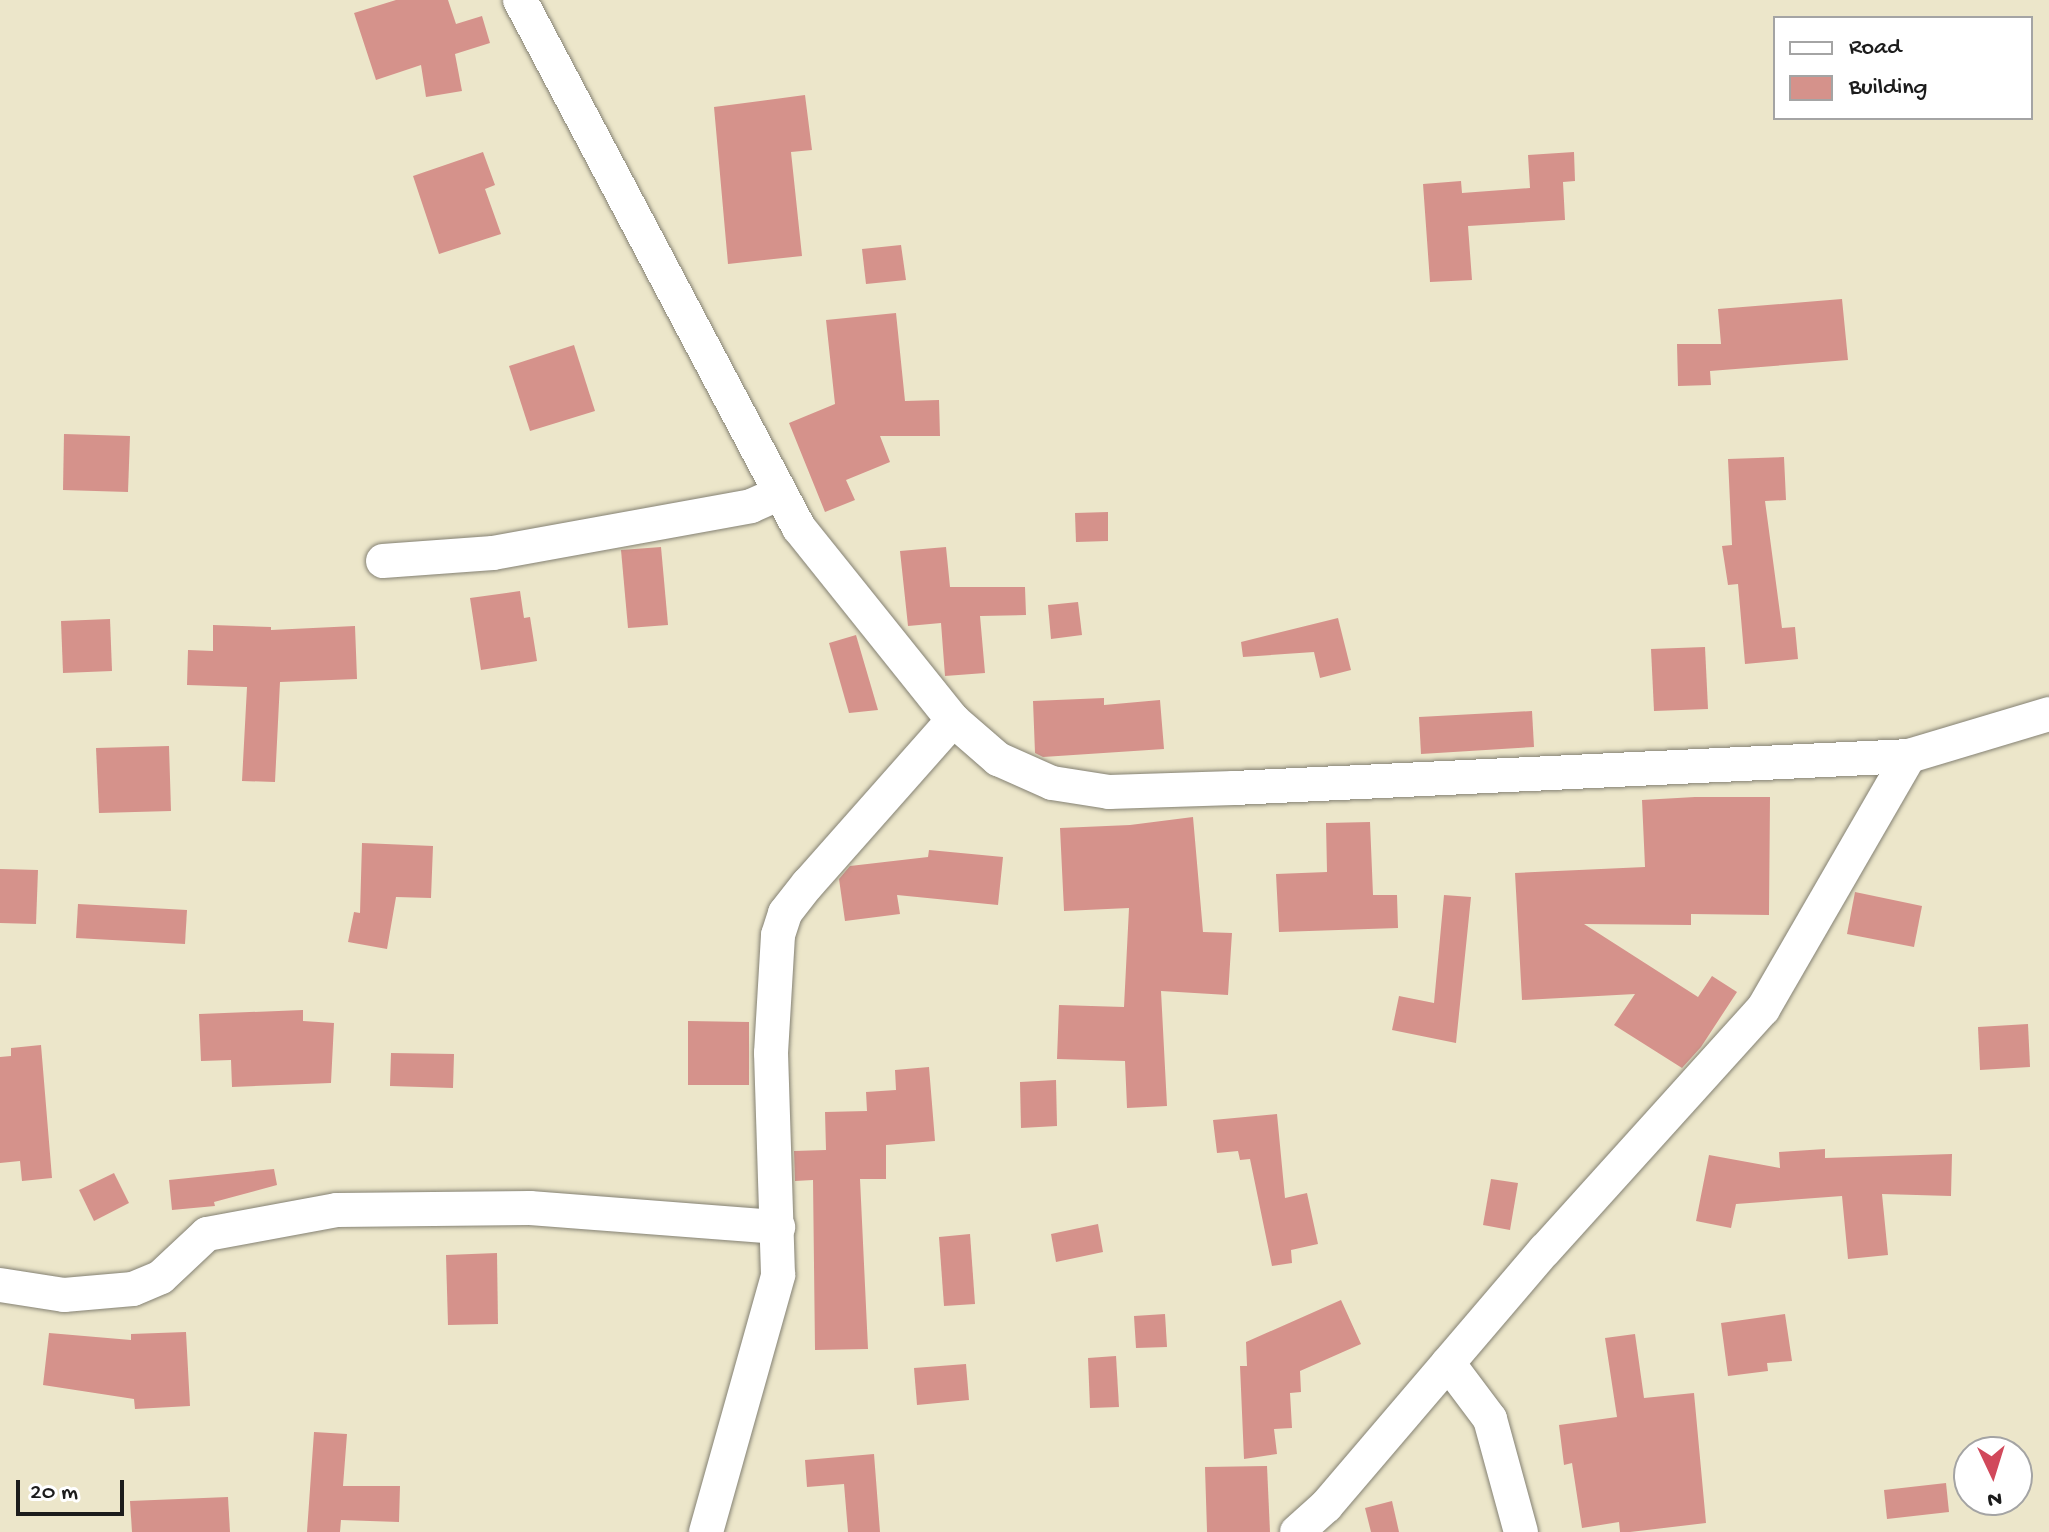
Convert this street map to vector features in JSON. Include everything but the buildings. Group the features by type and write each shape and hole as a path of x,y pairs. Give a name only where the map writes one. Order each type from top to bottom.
{"street":[{"path":"520,0 799,528 953,720 998,759 1052,783 1109,792 1909,756 2049,714"},
{"path":"383,561 493,553 751,506 780,493"},
{"path":"706,1532 774,1299 778,1227 771,1053 775,963 785,913 953,720"},
{"path":"1297,1532 1326,1506 1448,1363 1763,1009 1909,756"},
{"path":"0,1285 64,1295 133,1289 161,1277 207,1234 337,1210 530,1208 778,1227"},
{"path":"1448,1363 1490,1419 1521,1532"}]}
